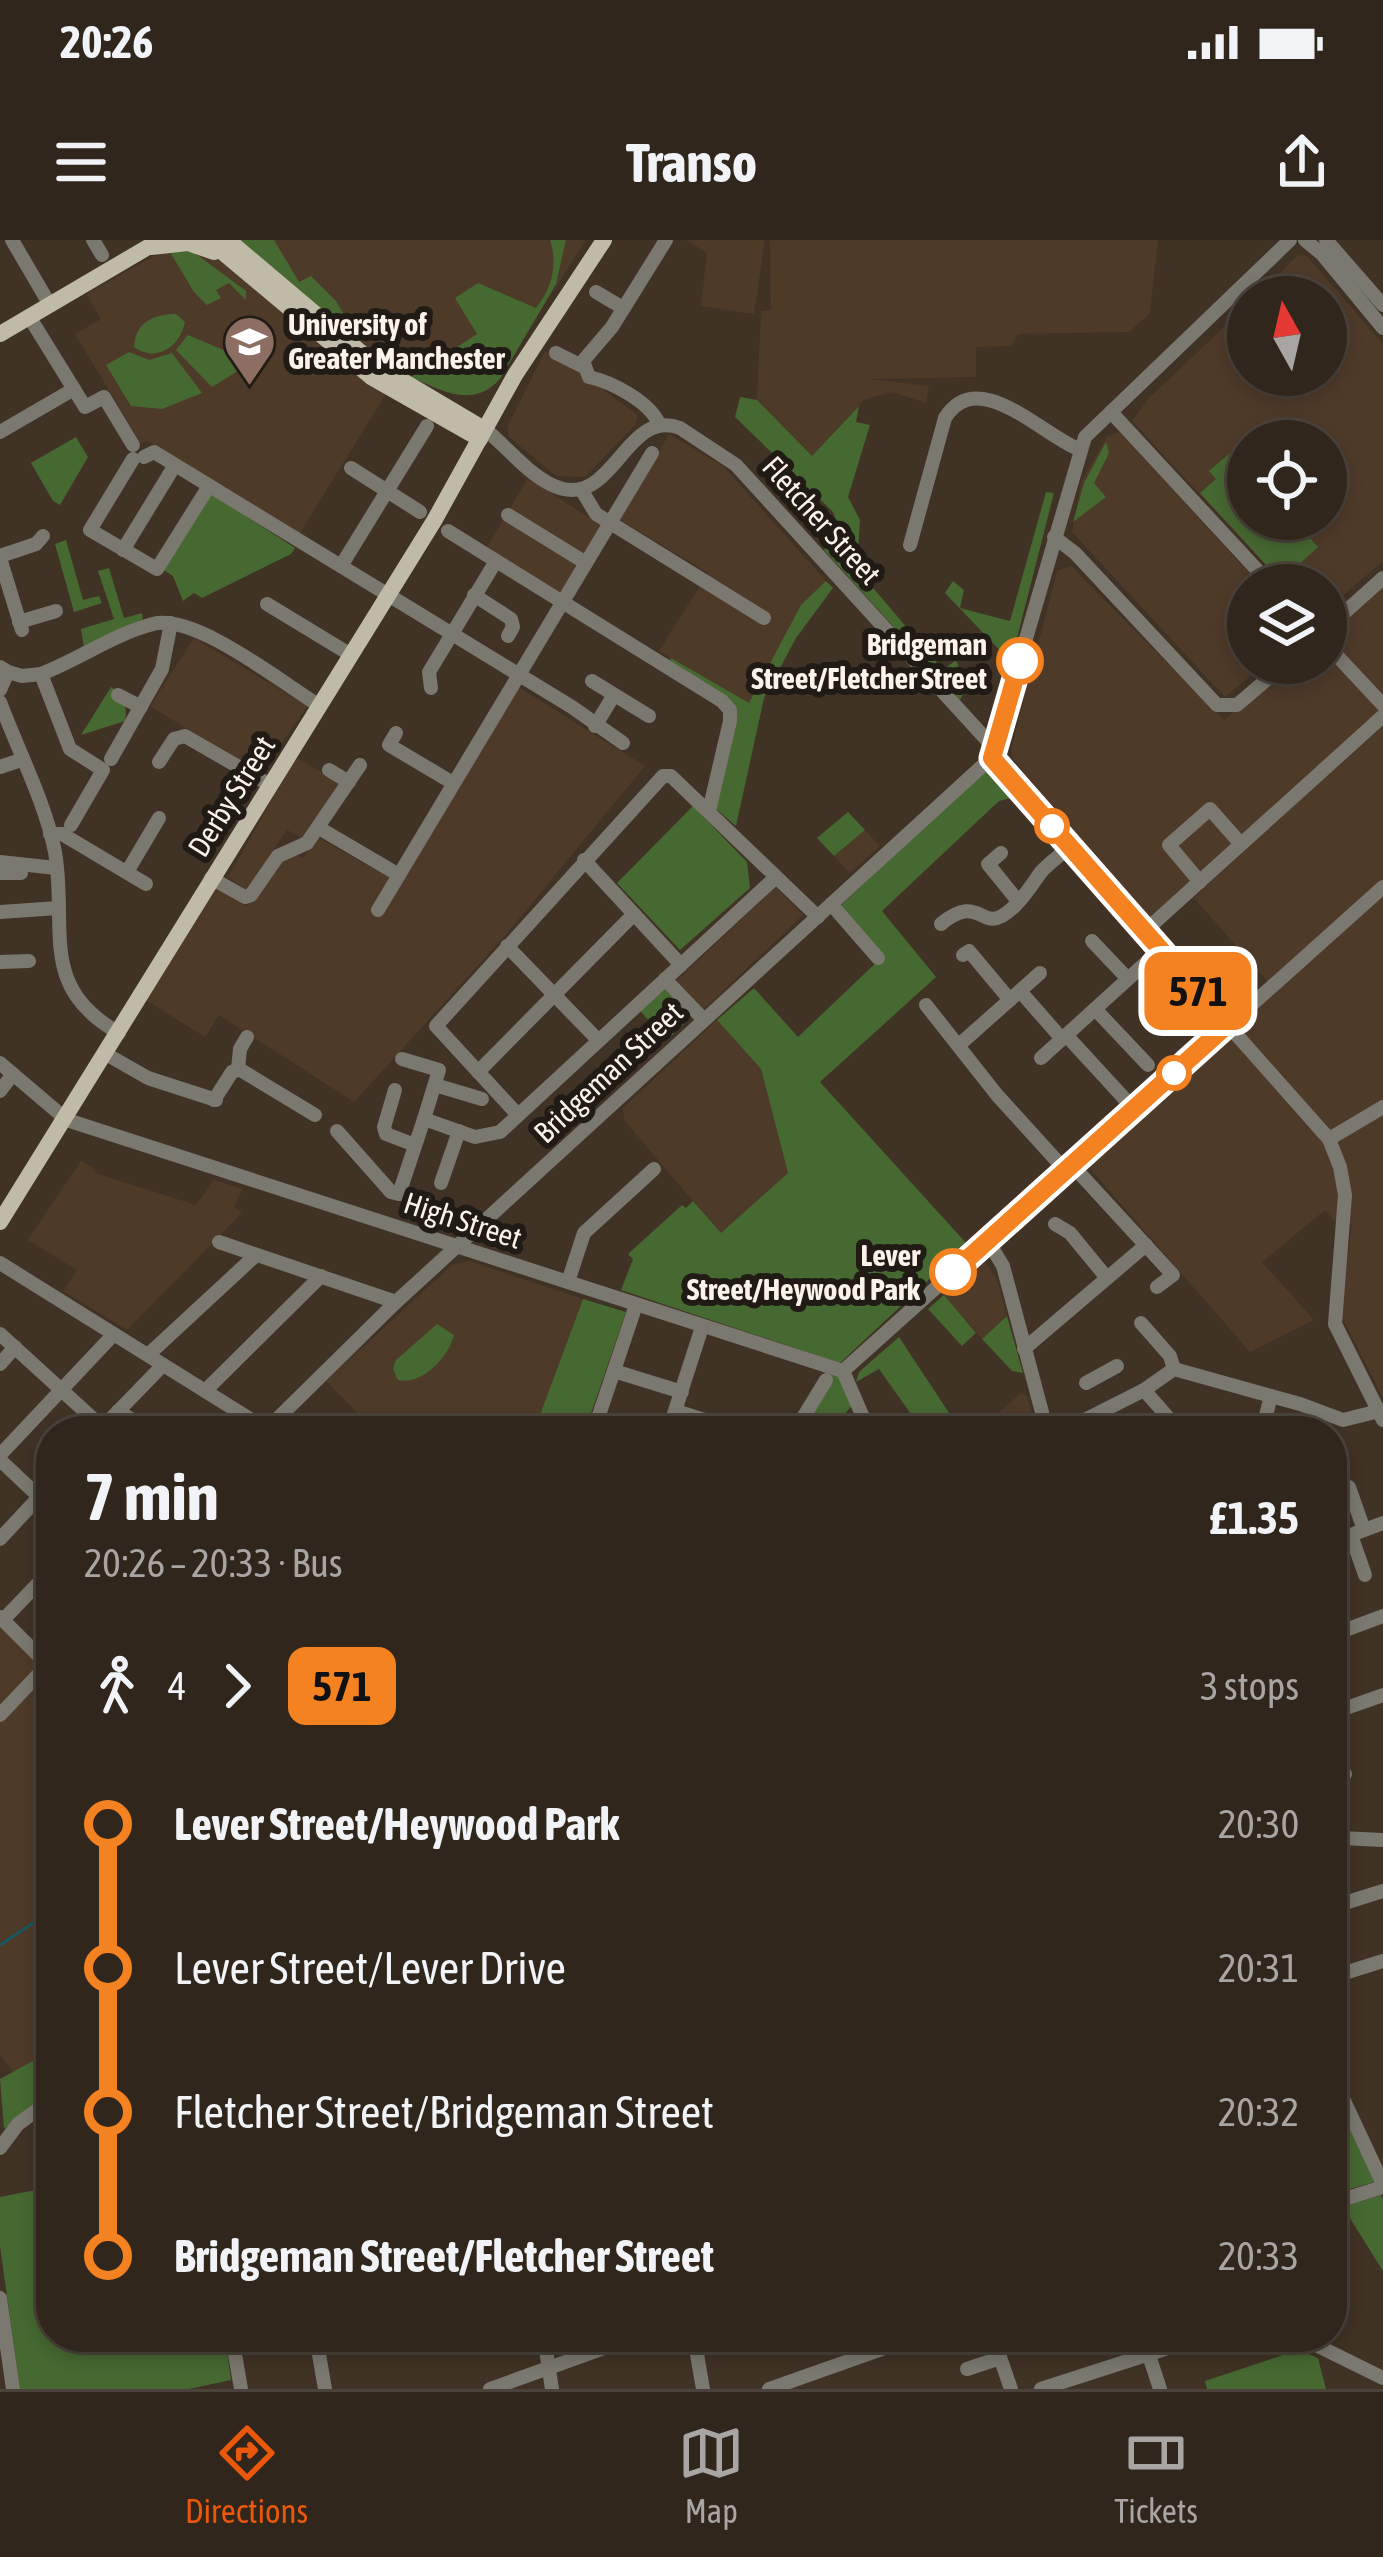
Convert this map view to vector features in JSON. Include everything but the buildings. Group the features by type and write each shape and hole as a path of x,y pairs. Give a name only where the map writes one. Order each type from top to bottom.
{"main road":[{"path":"208,240 370,377 483,434"},
{"path":"228,240 376,365 483,434"},
{"path":"0,334 158,242 188,243 231,261"},
{"name":"Derby Street","path":"0,1222 603,243"},
{"path":"441,404 467,409 503,399"}],"street":[{"path":"93,240 102,255"},
{"path":"584,367 585,357 612,327 665,240"},
{"path":"1326,240 1383,305"},
{"path":"6,241 50,305"},
{"path":"993,753 1085,437 1295,241 1322,254 1383,328"},
{"path":"596,292 622,308"},
{"path":"30,317 85,406 104,397 136,449 175,465 623,743"},
{"name":"Fletcher Street","path":"556,353 655,414 659,424 680,428 731,461 849,589 1329,1139"},
{"path":"0,432 74,389"},
{"path":"910,545 945,418 954,403 982,398 998,403 1078,449"},
{"path":"1111,412 1252,564"},
{"path":"483,434 558,488 581,489 597,483 643,432 659,424"},
{"path":"340,566 427,426"},
{"path":"136,449 90,530 115,551 157,569 209,487"},
{"path":"378,910 652,453"},
{"path":"115,551 175,465"},
{"path":"351,468 420,512"},
{"path":"581,489 588,505 610,523 764,618"},
{"path":"508,515 586,563"},
{"path":"448,531 722,701 730,710 709,811"},
{"path":"43,536 36,544 0,557 21,626 56,611"},
{"path":"1054,537 1075,553 1217,705 1237,705 1262,684"},
{"path":"431,688 429,672 496,561"},
{"path":"1347,610 1383,578"},
{"path":"474,595 512,619 508,635"},
{"path":"267,604 351,656"},
{"path":"72,826 165,661 171,622"},
{"path":"0,690 4,670 22,676 41,674 148,625 171,622 197,630 320,706"},
{"path":"1347,666 1383,705"},
{"path":"41,674 70,749 107,765"},
{"path":"592,682 649,716"},
{"path":"118,695 141,707"},
{"path":"595,726 614,695"},
{"path":"0,702 50,834 62,969 69,989 92,1017 118,1033"},
{"path":"1145,932 1383,716"},
{"path":"396,734 388,745 453,783"},
{"path":"159,762 171,742 181,736 270,784"},
{"name":"Bridgeman Street","path":"280,1416 456,1246 993,753"},
{"path":"0,767 21,760"},
{"path":"211,878 248,897 278,856 307,843 360,765"},
{"path":"329,770 349,782"},
{"path":"518,1115 478,1089 436,1026 665,775 818,916"},
{"path":"1200,882 1169,845 1210,809 1241,844"},
{"path":"127,872 159,818"},
{"path":"319,828 399,875"},
{"path":"50,834 62,834 146,884"},
{"path":"941,924 956,911 967,909 998,918 1070,847"},
{"path":"1000,853 988,864 1018,901"},
{"path":"584,860 681,965"},
{"path":"0,862 56,868"},
{"path":"0,873 21,873"},
{"path":"424,1119 493,1136 776,877"},
{"path":"862,1416 843,1371 1383,886"},
{"path":"831,904 878,958"},
{"path":"0,912 58,908"},
{"path":"478,1089 554,995 634,914"},
{"path":"1092,941 1128,979"},
{"path":"507,946 598,1040"},
{"path":"1041,1058 1161,949"},
{"path":"963,955 969,951 1134,1108"},
{"path":"0,962 28,961"},
{"path":"959,1045 1040,973"},
{"path":"665,979 704,1020"},
{"path":"926,1006 998,1096 1173,1275 1157,1287"},
{"path":"1095,1009 1148,1065"},
{"path":"238,1069 247,1037"},
{"path":"106,1054 143,1076 215,1100 238,1069"},
{"path":"337,1131 391,1192 399,1194 439,1070 402,1059"},
{"path":"0,1091 6,1068 67,1120"},
{"path":"238,1069 300,1100 315,1115"},
{"path":"435,1085 478,1089"},
{"path":"396,1091 386,1134 415,1144"},
{"path":"1347,1418 1381,1415 1335,1324 1345,1195 1329,1139 1383,1107"},
{"name":"High Street","path":"67,1120 843,1371"},
{"path":"448,1175 459,1131"},
{"path":"568,1282 584,1233 653,1168"},
{"path":"1054,1224 1085,1242 1107,1278"},
{"path":"988,1241 1004,1266 1043,1416"},
{"path":"219,1242 396,1302"},
{"path":"1024,1348 1146,1245"},
{"path":"148,1355 256,1255"},
{"path":"0,1263 244,1416"},
{"path":"205,1391 321,1276"},
{"path":"604,1416 636,1305"},
{"path":"1141,1323 1170,1356 1174,1369"},
{"path":"672,1416 702,1327"},
{"path":"0,1334 88,1416"},
{"path":"38,1416 114,1334"},
{"path":"0,1364 15,1347"},
{"path":"113,1416 163,1365"},
{"path":"1092,1416 1174,1369"},
{"path":"1174,1369 1339,1416"},
{"path":"1086,1383 1110,1370 1118,1403"},
{"path":"614,1371 682,1392"},
{"path":"1144,1390 1167,1416"},
{"path":"806,1416 824,1391"},
{"path":"1266,1416 1271,1396"},
{"path":"118,1411 126,1416"},
{"path":"676,1411 692,1416"},
{"path":"36,1418 0,1457 36,1494"},
{"path":"1353,1420 1368,1436"},
{"path":"1355,1491 1365,1575"},
{"path":"0,1539 36,1498"},
{"path":"1347,1536 1383,1523"},
{"path":"36,1585 2,1618 36,1650"},
{"path":"1347,1629 1383,1616"},
{"path":"0,1715 36,1676"},
{"path":"1347,1708 1383,1695"},
{"path":"1347,1838 1383,1840"},
{"path":"1347,1902 1383,1891"},
{"path":"1347,1972 1383,1961"},
{"path":"1347,2109 1381,2187 1347,2198"},
{"path":"0,2148 18,2124 36,2111"},
{"path":"0,2298 13,2389"},
{"path":"233,2352 236,2388"},
{"path":"319,2352 326,2389"},
{"path":"546,2352 553,2389"},
{"path":"490,2389 593,2352"},
{"path":"697,2352 703,2389"},
{"path":"769,2389 874,2352"},
{"path":"998,2352 1011,2389"},
{"path":"1041,2389 1155,2352"},
{"path":"1330,2352 1383,2378"},
{"path":"1149,2354 1160,2389"},
{"path":"966,2368 1000,2358"}],"shaded area":[{"name":"University of Greater Manchester","path":"208,240 586,240 490,390 457,396 400,371 300,533 148,441 141,443 75,334 101,319 86,294 167,249"},
{"path":"686,240 765,240 754,314 701,306 707,253"},
{"path":"770,240 1158,240 1150,313 1129,332 1018,334 1011,346 976,347 976,377 869,379 929,386 926,403 892,392 864,400 812,456 757,400 761,311 771,310"},
{"path":"1298,255 1307,256 1324,276 1276,276"},
{"path":"1347,302 1383,344 1383,561 1347,592 1347,564 1265,564 1242,540 1347,540 1347,420 1227,420 1227,524 1132,421 1148,399 1227,324 1227,396 1347,396"},
{"path":"545,351 579,370 585,382 638,415 635,425 585,477 556,476 508,436 508,425"},
{"path":"1120,432 1241,564 1227,564 1227,684 1241,684 1225,697 1072,532 1082,480 1107,437"},
{"path":"669,434 723,466 826,581 801,606 749,704 659,651 708,573 619,519"},
{"path":"528,478 611,532 569,601 485,550"},
{"path":"1071,566 1224,720 1268,684 1347,684 1347,676 1382,713 1148,918 1087,852 1013,759 1011,750 1057,571"},
{"path":"1383,583 1383,696 1347,657 1347,615"},
{"path":"194,638 307,706 261,774 150,706"},
{"path":"515,685 645,766 504,937 354,1102 219,1015 205,1037 146,1000 215,886 247,906 272,867 292,853 303,858 317,837 399,883"},
{"path":"1383,727 1383,1398 1340,1314 1352,1224 1336,1223 1325,1210 1262,1262 1314,1320 1250,1352 1085,1163 1277,992 1194,898"},
{"path":"299,759 339,782 303,839 287,830 246,890 228,877"},
{"path":"865,830 880,846 850,873 834,856"},
{"path":"776,887 803,915 703,1010 676,981"},
{"path":"717,1020 761,1069 788,1173 721,1234 624,1120 623,1108"},
{"path":"81,1161 95,1173 196,1205 214,1180 243,1189 234,1206 242,1213 127,1330 63,1291 77,1270 28,1240"},
{"path":"469,1261 583,1299 540,1416 360,1416 326,1381 452,1265"},
{"path":"986,1263 997,1279 1007,1316 982,1339 944,1295 976,1266"},
{"path":"1021,1393 1027,1396 1033,1416 995,1416"},
{"path":"0,1620 36,1655 36,2059 13,2072 0,2055"}],"green space":[{"path":"238,240 274,240 299,282 311,276 345,316 354,316 344,329"},
{"path":"550,240 566,240 556,284 500,379 479,393 457,395 411,377 477,334 455,298 478,283 536,308 552,276"},
{"path":"192,251 246,291 246,300 229,283 216,290 221,298 207,305 170,252"},
{"path":"176,314 185,322 178,339 166,350 151,353 134,347 147,322"},
{"path":"188,335 252,362 212,387 176,350"},
{"path":"129,352 149,360 172,353 202,393 162,409 131,406 106,365"},
{"path":"740,397 757,400 812,456 859,406 856,422 870,425 848,497 860,520 857,569 943,670 956,660 967,687 960,700 824,550 838,525 833,512 735,417"},
{"path":"76,437 88,457 60,505 31,463"},
{"path":"1106,442 1109,453 1094,483 1106,497 1073,522 1084,483"},
{"path":"1227,455 1227,522 1200,493 1216,479 1209,471"},
{"path":"1046,492 1054,493 1011,662 945,593 953,581 964,590 960,608 1010,621"},
{"path":"212,494 295,548 202,598 194,593 183,601 173,576 162,569"},
{"path":"66,540 83,600 99,596 102,603 74,612 55,544"},
{"path":"1243,540 1312,540 1318,547 1300,564 1265,564"},
{"path":"109,568 124,618 142,613 143,619 84,647 81,629 114,619 98,571"},
{"path":"826,581 833,588 796,638 764,698 736,826 715,808 737,713 725,697 669,662 671,658 749,703 801,605"},
{"path":"111,687 124,701 125,721 81,735"},
{"path":"986,768 1015,797 999,801 882,911 936,977 820,1082 967,1244 840,1363 621,1290 633,1259 628,1254 682,1205 686,1208 693,1201 721,1233 788,1173 761,1069 717,1020 754,988 798,1037 881,958 837,909"},
{"path":"693,806 747,862 750,888 680,950 617,883"},
{"path":"848,812 865,830 834,856 817,838"},
{"path":"665,986 690,1013 667,1040 639,1010"},
{"path":"944,1295 976,1333 962,1346 928,1309"},
{"path":"583,1299 626,1312 590,1416 540,1416"},
{"path":"1007,1316 1023,1373 1012,1371 982,1339"},
{"path":"437,1324 454,1335 446,1352 425,1374 398,1380 393,1369 396,1360"},
{"path":"899,1337 951,1416 912,1416 879,1369 856,1382 859,1372"},
{"path":"833,1370 843,1371 855,1402 843,1416 804,1416"},
{"path":"36,2059 36,2104 4,2129 0,2079"},
{"path":"1347,2124 1375,2182 1347,2190"},
{"path":"36,2190 36,2352 227,2352 231,2380 189,2389 20,2389 0,2246 0,2197"},
{"path":"1381,2195 1383,2271 1347,2213 1347,2206"},
{"path":"1303,2352 1318,2358 1326,2389 1207,2389 1205,2381"}],"waterway":[{"path":"0,1945 36,1921"}],"bus line":[{"name":"571","path":"953,1272 1227,1025 992,758 1020,661"}],"place":[{"name":"University of Greater Manchester","path":"249,387"},
{"name":"Bridgeman Street/Fletcher Street","path":"1020,661"},
{"name":"Lever Street/Heywood Park","path":"953,1272"}]}
